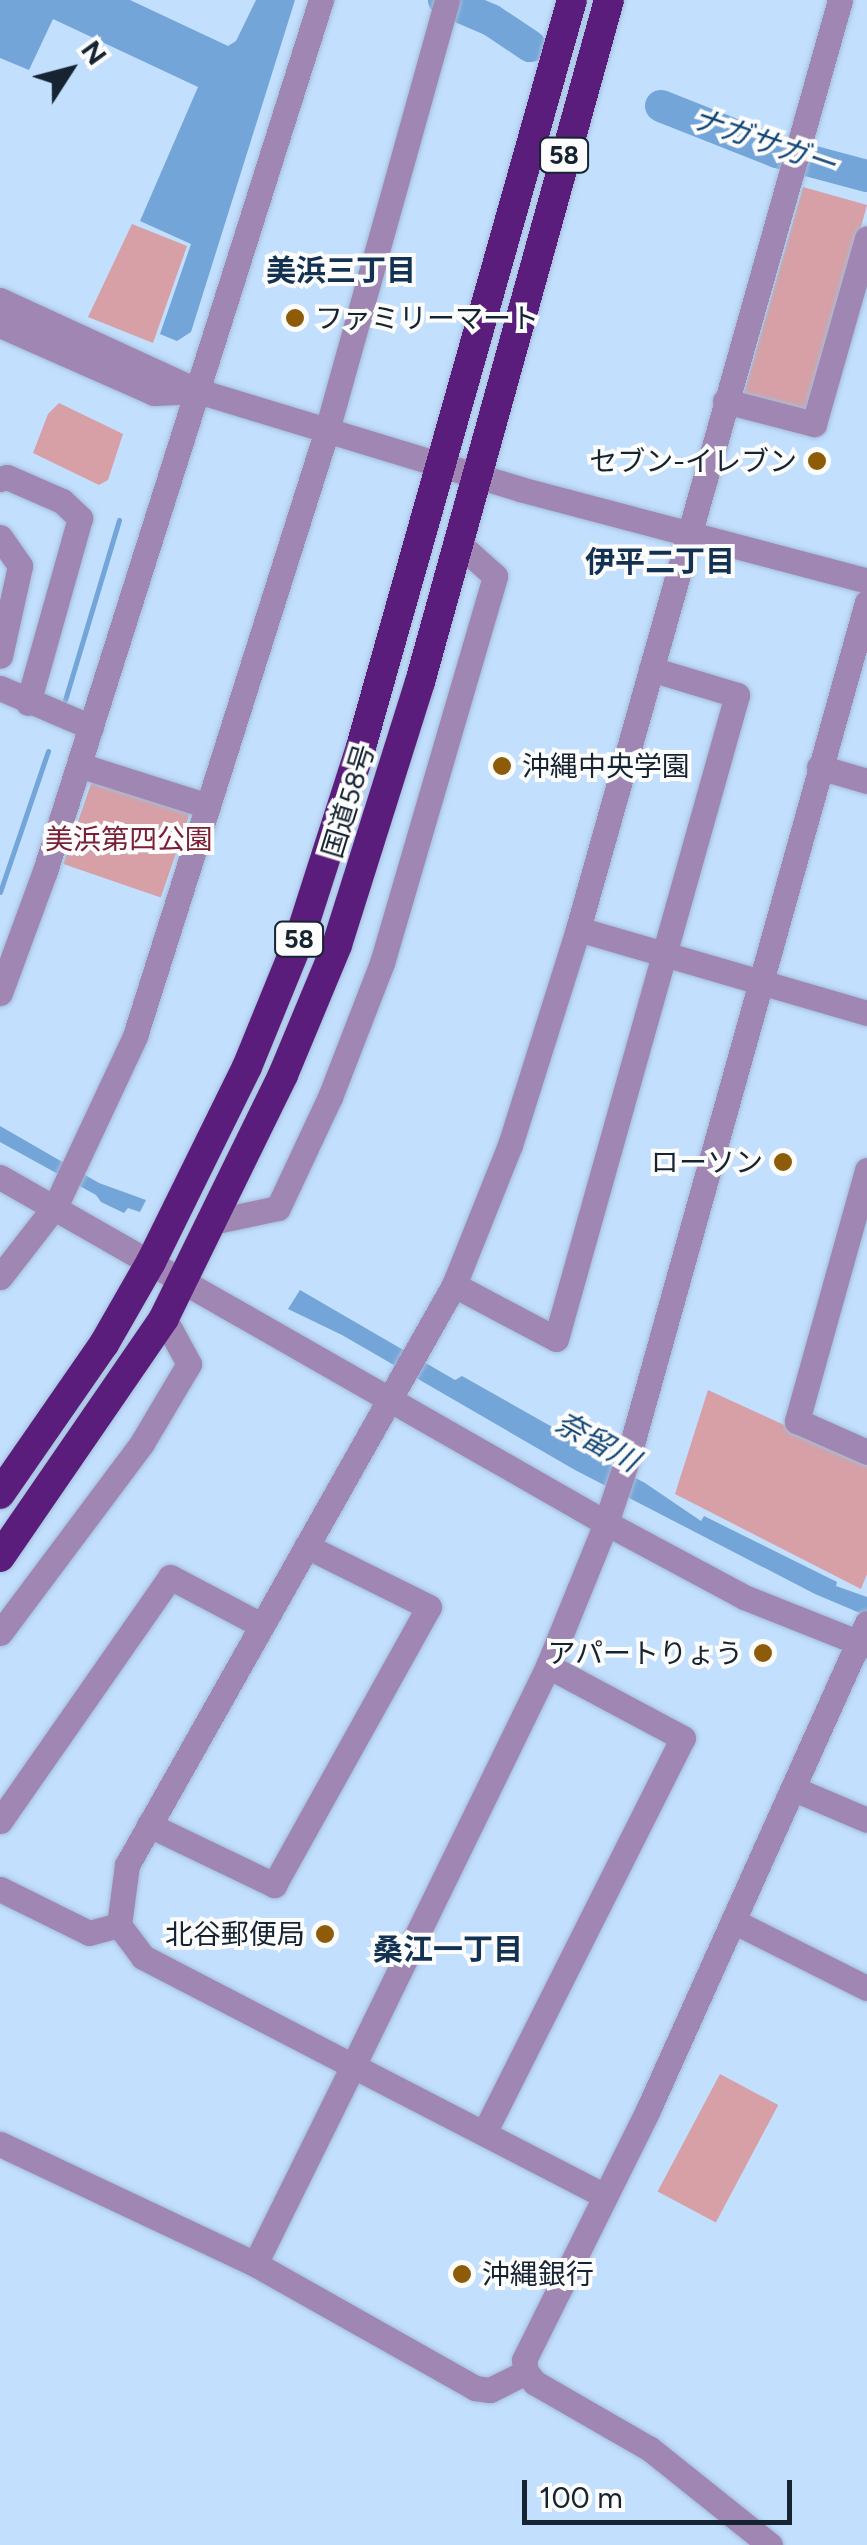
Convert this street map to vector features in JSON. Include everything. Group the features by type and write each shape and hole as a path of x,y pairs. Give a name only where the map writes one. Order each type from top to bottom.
{"highway":[{"name":"国道58号","path":"0,1494 104,1344 151,1262 247,1067 300,937 362,747 572,0"},
{"name":"国道58号","path":"0,1557 164,1318 283,1075 337,945 420,682 608,0"}],"street":[{"path":"0,993 79,765 320,0"},
{"path":"605,2196 143,1957 119,1925 127,1865 454,1285 510,1145 578,929 686,535 840,0"},
{"path":"0,1277 56,1205 135,1036 327,430 445,6"},
{"path":"725,401 814,424 867,238"},
{"path":"0,300 198,391 475,476 867,581"},
{"path":"0,326 154,393 198,391"},
{"path":"0,479 6,477 62,501 80,518 28,703"},
{"path":"0,536 20,566 0,656"},
{"path":"212,1222 278,1208 330,1098 382,962 495,576 457,542"},
{"path":"255,2264 548,1666 610,1510 867,602"},
{"path":"454,1285 556,1340 737,696 651,669"},
{"path":"0,688 91,727"},
{"path":"79,765 208,806"},
{"path":"819,767 867,781"},
{"path":"578,929 867,1014"},
{"path":"867,1170 797,1421 867,1452"},
{"path":"0,1177 56,1205 390,1400 610,1510 744,1596 864,1638 605,2196 527,2348 526,2372 535,2383 650,2449 770,2545"},
{"path":"0,1633 142,1443 189,1364 164,1318"},
{"path":"150,1825 274,1885 284,1868 429,1607 306,1546"},
{"path":"0,1821 170,1577 261,1625"},
{"path":"484,2133 684,1738 548,1666"},
{"path":"794,1790 867,1820"},
{"path":"0,1889 88,1932 119,1925"},
{"path":"733,1922 867,1988"},
{"path":"0,2144 255,2264 475,2388 490,2390 526,2372"}],"green space":[{"path":"803,187 867,205 811,409 804,414 743,395"},
{"path":"132,224 187,246 153,343 88,317"},
{"path":"59,403 123,434 108,480 99,485 33,453 48,414"},
{"name":"美浜第四公園","path":"93,778 190,812 161,898 63,864"},
{"path":"708,1390 867,1463 867,1574 861,1589 675,1494"},
{"path":"720,2074 778,2105 716,2222 658,2191"}],"water":[{"path":"0,0 130,0 228,46 236,41 256,0 295,0 191,332 177,341 160,334 191,244 140,221 198,87 53,19 29,70 0,58"},
{"path":"0,1126 99,1183 146,1200 140,1212 128,1208 124,1213 101,1202 96,1195 0,1142"},
{"path":"300,1290 455,1380 462,1376 570,1437 571,1444 645,1483 701,1521 704,1516 837,1582 836,1586 867,1597 867,1616 815,1594 575,1470 342,1335 288,1309"}],"waterway":[{"name":"ナガサガー","path":"444,0 491,20 530,46"},
{"name":"ナガサガー","path":"661,106 777,152 867,176"},
{"path":"65,700 119,520"},
{"path":"0,892 48,751"}],"place":[{"name":"ファミリーマート","path":"295,318"},
{"name":"セブン-イレブン","path":"817,461"},
{"name":"沖縄中央学園","path":"502,766"},
{"name":"ローソン","path":"783,1162"},
{"name":"アパートりょう","path":"763,1653"},
{"name":"北谷郵便局","path":"325,1934"},
{"name":"沖縄銀行","path":"462,2274"}],"district":[{"name":"美浜三丁目","path":"341,271"},
{"name":"伊平二丁目","path":"660,562"},
{"name":"桑江一丁目","path":"448,1950"}],"water label":[{"name":"奈留川","path":"597,1442"}]}
